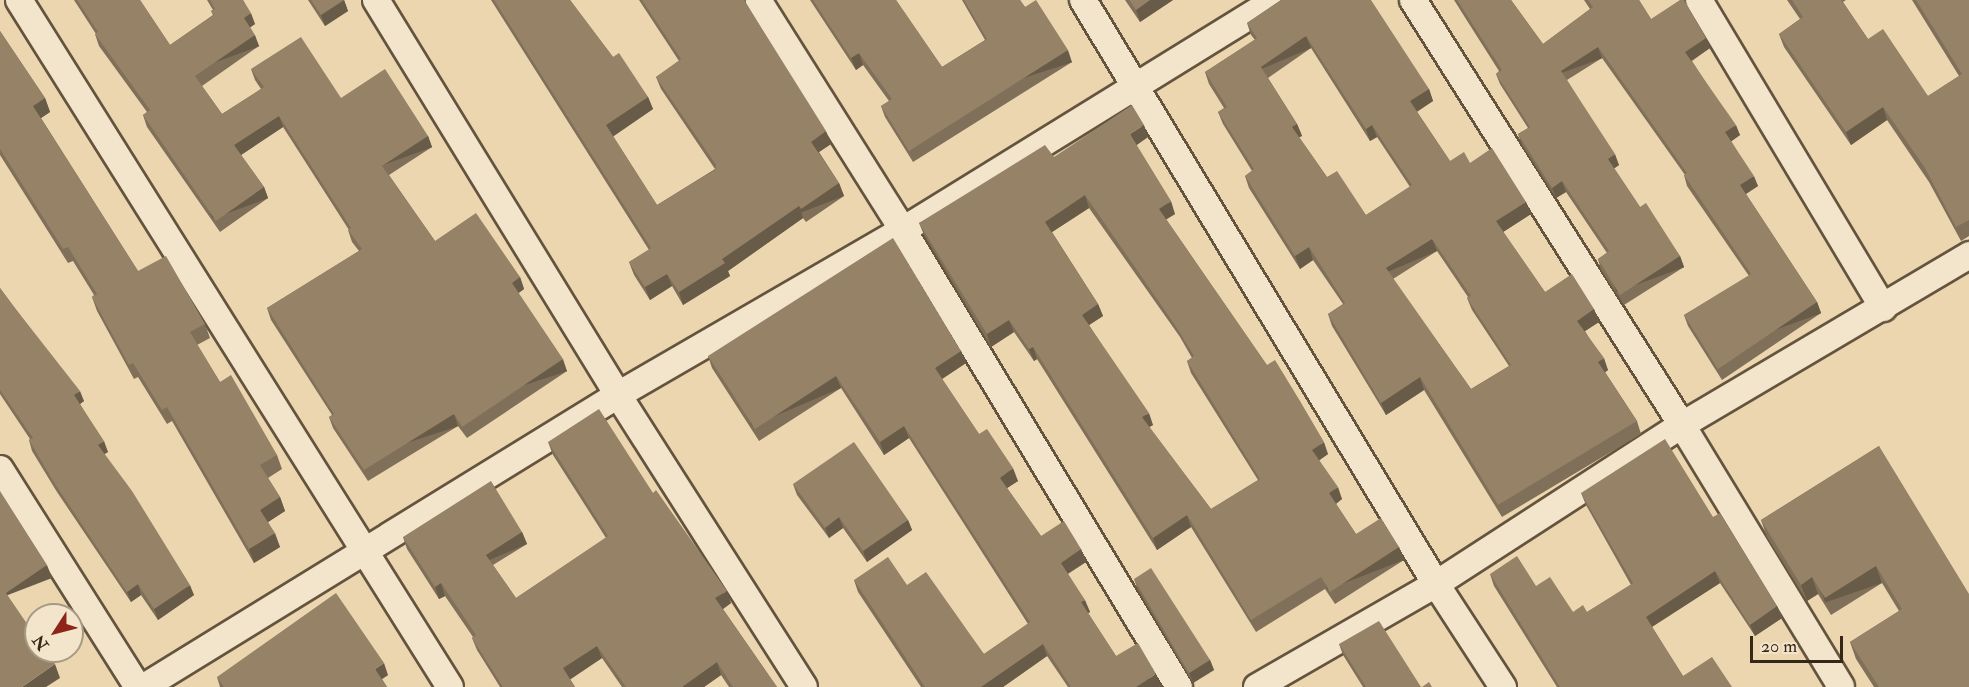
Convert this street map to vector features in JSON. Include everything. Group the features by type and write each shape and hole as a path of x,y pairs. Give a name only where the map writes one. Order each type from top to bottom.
{"street":[{"path":"19,0 450,687"},
{"path":"376,0 618,395 804,687"},
{"path":"758,0 903,230 1179,687"},
{"path":"1083,0 1136,83 1436,584 1503,687"},
{"path":"144,687 618,395 903,230 1136,83 1276,0"},
{"path":"1413,0 1682,425 1841,687"},
{"path":"1699,0 1883,308"},
{"path":"1257,687 1436,584 1682,425 1969,255"},
{"path":"0,469 138,687"}],"building":[{"path":"77,0 140,0 170,45 214,15 211,11 215,9 210,0 243,0 251,13 244,18 255,35 195,76 222,114 264,87 251,69 301,37 341,98 385,69 428,136 382,166 435,241 476,213 520,277 512,283 563,359 462,427 454,414 364,470 329,417 334,414 267,308 362,249 348,230 351,228 279,116 234,145 264,187 216,221 143,115 150,110 95,34 98,32"},
{"path":"311,0 344,0 321,15"},
{"path":"494,0 570,0 613,57 619,53 648,97 606,125 657,205 715,170 716,165 656,77 681,59 642,0 744,0 826,131 811,142 839,183 801,209 799,206 722,259 725,263 679,292 667,274 645,287 629,262 651,248"},
{"path":"813,0 896,0 942,67 987,39 964,0 1020,0 1025,7 1036,0 1068,50 909,151 881,106 892,99 859,53 851,58"},
{"path":"1129,0 1150,0 1136,10"},
{"path":"1281,0 1371,0 1429,89 1410,101 1450,161 1464,152 1470,163 1492,148 1526,202 1496,221 1545,292 1572,274 1594,309 1577,321 1604,358 1598,362 1637,421 1498,505 1420,377 1381,403 1328,314 1345,303 1309,247 1295,256 1245,176 1254,169 1218,112 1227,107 1205,72 1257,38 1247,23","holes":["1306,36 1366,129 1372,125 1412,185 1366,215 1337,171 1327,177 1292,127 1297,124 1261,67","1432,239 1471,296 1467,298 1511,365 1471,389 1386,268"]},
{"path":"1457,0 1511,0 1543,44 1593,7 1588,0 1639,0 1651,19 1680,0 1684,0 1706,38 1685,52 1736,125 1725,132 1754,176 1740,185 1817,302 1718,369 1684,315 1751,274 1684,175 1687,173 1598,47 1561,71 1615,154 1608,159 1640,207 1646,203 1680,256 1620,295 1598,259 1609,251 1562,181 1552,188 1518,134 1530,127 1496,74 1502,70"},
{"path":"1792,0 1841,0 1868,39 1883,29 1928,96 1962,74 1916,0 1969,0 1969,220 1956,227 1925,168 1883,107 1846,132 1779,34 1803,17"},
{"path":"0,31 45,98 33,106 138,271 166,256 205,324 190,332 220,382 231,375 277,455 260,465 280,497 260,510 275,533 249,549 167,407 162,410 133,363 129,365 92,297 97,294 68,247 63,249 0,149"},
{"path":"1132,105 1144,125 1130,134 1171,201 1159,209 1267,365 1275,360 1300,401 1324,442 1312,450 1338,487 1329,493 1356,534 1381,518 1399,547 1330,592 1321,577 1251,620 1187,515 1153,538 1033,347 1029,349 1009,320 987,334 919,223 1045,145 1054,157","holes":["1085,195 1194,356 1187,361 1260,479 1211,509 1142,417 1149,413 1082,315 1098,304 1045,222"]},
{"path":"893,238 961,351 935,368 979,434 987,429 1013,468 1000,478 1041,536 1064,521 1081,549 1061,563 1085,600 1081,602 1116,656 1138,643 1156,674 1136,687 1071,687 1043,644 981,687 925,687 854,580 888,557 907,585 926,572 984,654 1030,622 904,426 880,442 836,376 755,429 708,356"},
{"path":"0,288 80,391 74,395 104,441 98,445 132,491 190,585 154,609 138,584 127,592 53,481 29,440 33,438 0,390"},
{"path":"599,409 653,493 656,490 727,591 715,598 777,687 733,687 717,662 682,687 626,687 597,646 563,668 575,687 503,687 472,638 476,635 441,583 435,587 403,537 491,481 522,532 486,555 516,598 608,536 548,442"},
{"path":"1665,439 1713,517 1720,513 1777,606 1750,625 1715,571 1646,617 1683,676 1712,657 1732,687 1560,687 1490,574 1517,556 1536,586 1550,577 1573,612 1583,605 1587,612 1633,583 1581,493"},
{"path":"854,442 908,520 863,551 839,517 825,528 793,484"},
{"path":"1879,446 1969,594 1969,687 1879,687 1850,642 1902,609 1876,566 1825,598 1812,577 1801,585 1761,520"},
{"path":"0,491 47,565 6,593 24,619 24,663 55,664 22,687 0,687"},
{"path":"1151,568 1210,660 1189,673 1134,579"},
{"path":"336,593 384,663 375,669 387,687 224,687 217,677"},
{"path":"1379,621 1421,687 1366,687 1339,644"},
{"path":"1429,682 1432,687 1422,687"}]}
